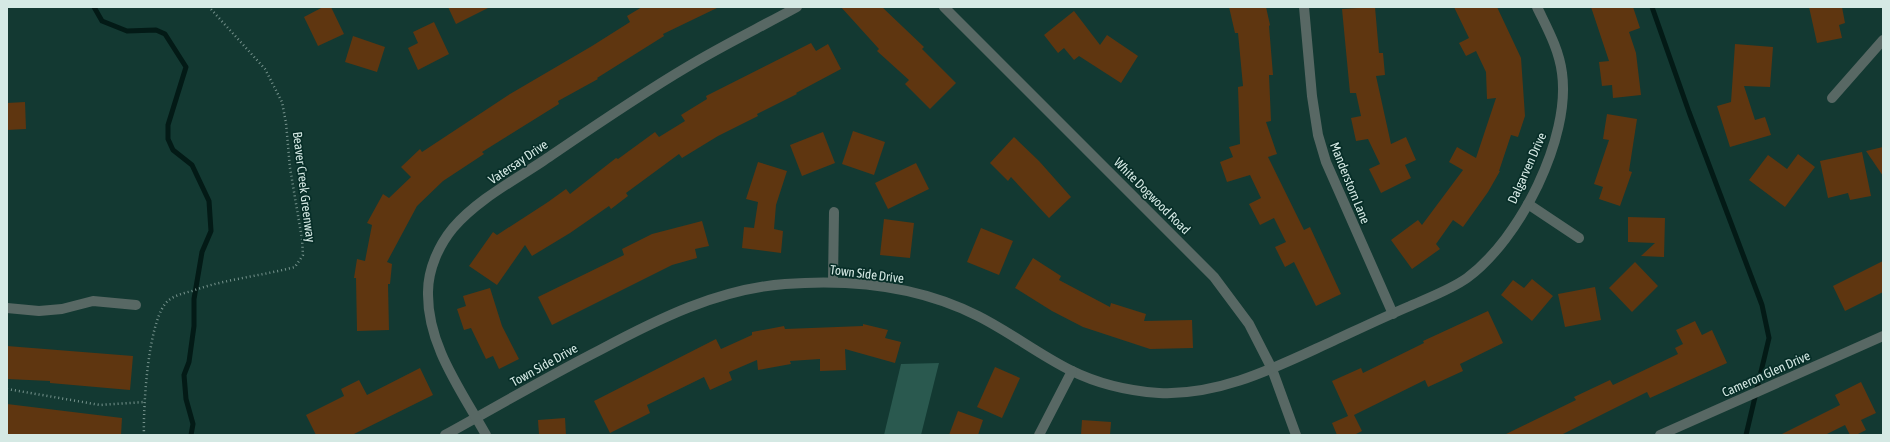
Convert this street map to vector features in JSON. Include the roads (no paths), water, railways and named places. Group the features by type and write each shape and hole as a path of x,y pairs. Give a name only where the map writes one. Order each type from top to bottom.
{"street":[{"name":"Vatersay Drive","path":"486,435 438,346 431,327 428,291 435,258 453,228 484,201 612,113 689,66 797,7"},
{"name":"White Dogwood Road","path":"944,7 1214,277 1249,324 1272,369 1296,435"},
{"name":"Manderstorn Lane","path":"1304,7 1312,96 1318,135 1326,162 1393,314"},
{"name":"Dalgarven Drive","path":"1272,369 1452,288 1482,265 1501,243 1528,204 1552,151 1563,105 1562,72 1555,44 1537,7"},
{"path":"1832,98 1883,40"},
{"path":"1528,204 1579,238"},
{"path":"833,281 834,212"},
{"name":"Town Side Drive","path":"444,435 553,374 677,311 728,294 780,284 833,281 894,289 951,304 978,316 1072,371 1117,386 1160,393 1185,392 1219,387 1272,369"},
{"path":"7,308 38,311 62,309 93,301 136,305"},
{"name":"Cameron Glen Drive","path":"1660,435 1883,336"},
{"path":"1039,435 1072,371"}],"waterway":[{"path":"94,7 102,21 127,31 156,30 165,34 186,67 168,125 168,139 173,150 192,165 209,201 211,231 202,252 194,299 194,326 189,362 184,375 186,399 193,424 191,435"},
{"path":"1652,7 1689,112 1762,305 1769,338 1746,435"}]}
